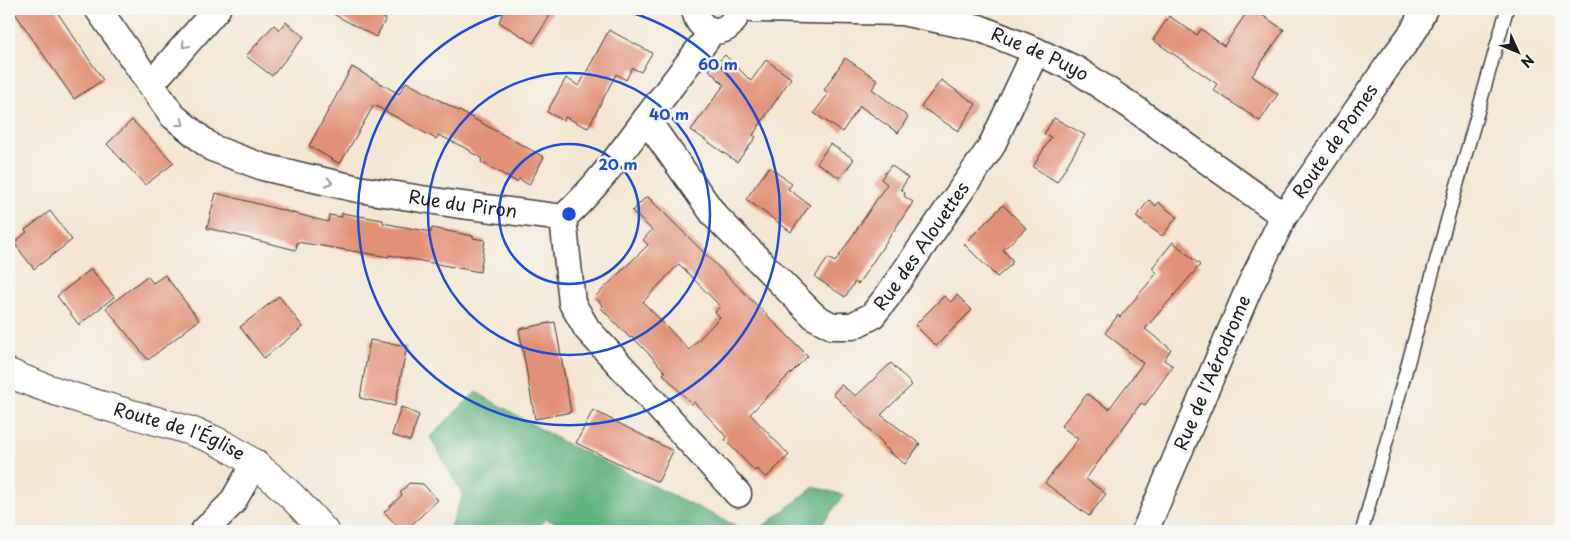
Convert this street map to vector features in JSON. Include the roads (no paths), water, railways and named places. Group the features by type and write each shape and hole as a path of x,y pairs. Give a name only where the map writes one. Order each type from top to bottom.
{"street":[{"name":"Rue du Piron","path":"98,9 173,116 212,148 262,167 358,188 454,204 563,218"},
{"path":"150,85 217,9"},
{"path":"702,19 719,31 729,27 736,18 737,9"},
{"name":"Rue de Puyo","path":"752,9 902,12 979,28 1077,70 1124,100 1284,216"},
{"name":"Route de Pomes","path":"1387,67 1404,9"},
{"name":"Route de Pomes","path":"1284,216 1413,32 1424,9"},
{"path":"702,19 706,40 586,195 563,218 572,303 587,329 738,494"},
{"name":"Rue des Alouettes","path":"646,119 715,216 814,317 832,326 852,326 872,316 877,310 937,227 991,147 1036,51"},
{"name":"Rue de l'Aérodrome","path":"1145,531 1249,288 1284,216"},
{"name":"Route de l'Église","path":"9,374 99,404 184,429 226,446 255,463 283,487 324,531"},
{"path":"204,531 232,503 255,463"}],"lane":[{"path":"1362,531 1448,216 1508,9"}]}
